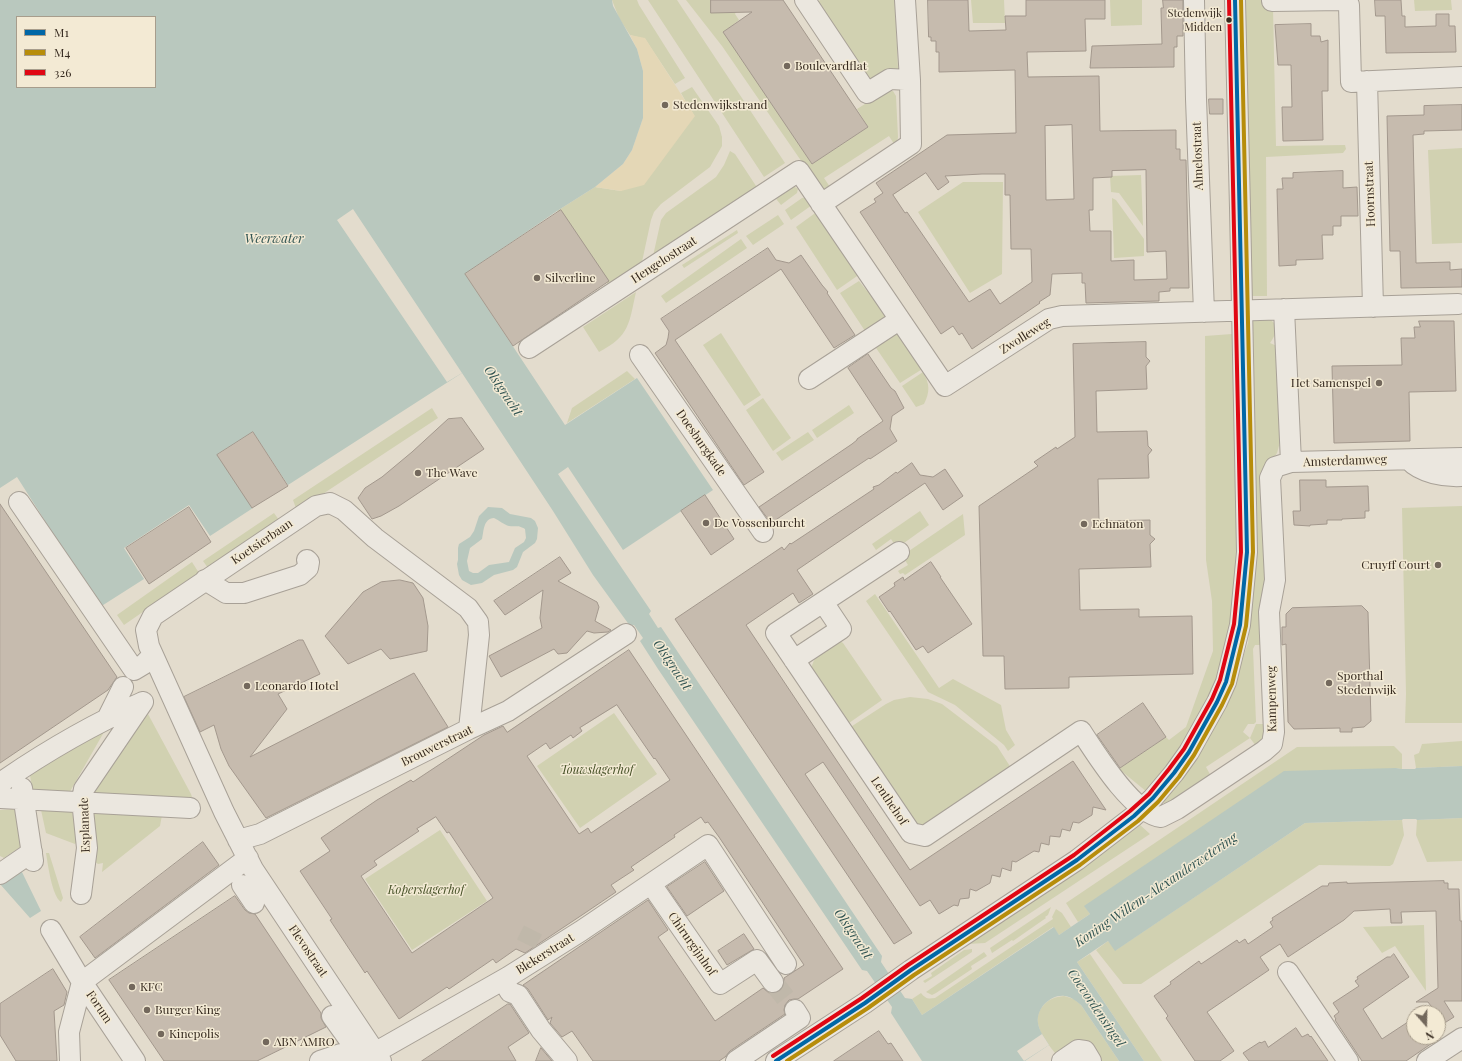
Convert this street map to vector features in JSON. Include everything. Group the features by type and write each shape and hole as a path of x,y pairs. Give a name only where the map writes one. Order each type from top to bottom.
{"street":[{"path":"805,0 860,98 890,79 910,80"},
{"path":"821,204 910,144 910,80 906,0"},
{"name":"Almelostraat","path":"1194,0 1204,312"},
{"path":"776,1061 1077,860 1134,816 1153,798 1189,752 1205,727 1226,682 1240,625 1247,552 1235,0"},
{"path":"1272,1 1343,0 1349,5 1351,82 1462,77"},
{"name":"Hoornstraat","path":"1367,81 1373,307"},
{"name":"Zwolleweg","path":"799,171 945,386 1049,319 1062,316 1242,311"},
{"name":"Hengelostraat","path":"528,348 799,171"},
{"path":"1242,311 1458,304"},
{"name":"Amsterdamweg","path":"1284,310 1291,462 1462,458"},
{"path":"809,380 899,320"},
{"name":"Doesburgkade","path":"640,355 763,532"},
{"path":"1408,459 1414,465 1436,474 1454,477 1462,476"},
{"name":"Kampenweg","path":"1081,731 1121,788 1150,814 1156,817 1166,816 1264,751 1272,744 1274,732 1269,612 1275,580 1270,478 1275,467 1291,462"},
{"path":"20,502 134,670 144,664 153,655"},
{"name":"Koetsierbaan","path":"238,840 149,646 146,630 153,616 316,506 330,503 344,510 375,538 468,608 478,622 479,635 469,729"},
{"name":"Lenthehof","path":"899,552 776,633 911,833 926,836 1081,731"},
{"path":"205,580 226,593 244,592 300,575 308,568 309,562 307,560"},
{"path":"794,660 841,629 823,602"},
{"name":"Brouwerstraat","path":"238,840 260,834 469,729 508,712 562,674 626,634"},
{"path":"0,783 18,770 108,717 123,687"},
{"name":"Esplanade","path":"81,894 87,848 83,803 84,789 143,702 108,717"},
{"path":"1,870 33,857 18,770"},
{"path":"0,798 190,808"},
{"name":"Flevostraat","path":"238,840 258,876 330,984 360,1057"},
{"name":"Blekerstraat","path":"360,1057 503,980 581,931 708,845 786,964"},
{"path":"51,930 82,982 248,858"},
{"name":"Chirurgijnhof","path":"651,884 720,984 757,960 773,982"},
{"path":"242,885 257,902 308,970 330,984"},
{"path":"279,888 327,957 330,984"},
{"path":"1288,972 1348,1061"},
{"path":"503,980 510,992 518,995 541,1030 566,1061"},
{"name":"Forum","path":"70,1061 69,1032 82,982"},
{"name":"Forum","path":"82,982 135,1061"},
{"path":"736,1061 797,1014"},
{"path":"320,1061 360,1057 332,1016"},
{"path":"1427,1061 1462,1038"},
{"path":"1062,1061 1078,1050 1085,1051 1091,1061"}],"green space":[{"path":"612,0 637,0 685,78 675,84 645,39 630,35 619,18"},
{"path":"648,0 677,0 785,163 764,177"},
{"path":"686,0 711,0 711,12 736,12 735,14 739,20 724,32 812,164 868,127 857,109 884,92 893,91 896,96 898,137 896,147 889,136 824,178 832,190 826,193 815,181 722,46"},
{"path":"820,0 895,0 898,69 876,82 865,75 818,2"},
{"path":"971,0 1004,0 1005,23 973,23"},
{"path":"1110,0 1142,0 1142,25 1111,26"},
{"path":"1243,0 1270,0 1273,8 1276,146 1345,145 1346,149 1343,153 1266,157 1267,296 1249,296"},
{"path":"1414,0 1451,0 1452,10 1415,11"},
{"path":"692,87 719,126 722,137 722,146 710,167 661,204 654,212 640,271 612,290 557,211 595,187 621,191 694,116 681,93"},
{"path":"1462,148 1462,243 1432,244 1428,150"},
{"path":"730,151 735,154 760,192 651,265 661,220 666,213 716,177 724,165"},
{"path":"1141,175 1143,226 1119,193 1111,192 1110,176"},
{"path":"963,182 1003,182 1002,274 970,293 918,212"},
{"path":"784,186 795,187 798,189 797,193 781,205 773,195"},
{"path":"807,197 812,205 791,220 785,210 802,198"},
{"path":"1112,198 1116,200 1144,239 1144,256 1114,258"},
{"path":"818,211 860,274 837,290 796,227"},
{"path":"778,215 784,224 753,245 746,236"},
{"path":"737,230 738,233 684,268 682,265"},
{"path":"741,239 747,248 666,303 661,296"},
{"path":"859,281 867,291 870,289 887,314 887,319 867,334 840,293"},
{"path":"636,292 632,312 626,328 617,340 599,352 583,327"},
{"path":"1269,318 1277,326 1270,343 1279,347 1283,431 1277,453 1266,471 1266,588 1264,645 1255,645 1253,649 1256,722 1254,724 1248,724 1243,732 1250,738 1206,767 1212,778 1169,803 1163,803 1206,744 1229,696 1248,643 1250,624 1250,319"},
{"path":"896,330 924,368 900,383 872,342"},
{"path":"721,333 761,395 744,406 703,345"},
{"path":"1232,334 1237,514 1235,583 1231,628 1217,680 1196,722 1179,753 1147,792 1119,769 1166,737 1169,740 1186,727 1213,651 1212,601 1206,560 1205,336"},
{"path":"627,371 635,379 567,423 572,408"},
{"path":"923,372 928,384 928,392 924,404 916,407 902,386"},
{"path":"763,398 791,438 773,451 746,410"},
{"path":"849,405 854,413 817,438 812,430"},
{"path":"432,408 438,418 297,511 293,500"},
{"path":"808,432 814,440 782,461 776,453"},
{"path":"1462,506 1462,723 1405,723 1406,694 1402,508"},
{"path":"920,511 929,525 897,548 891,539 876,550 872,544"},
{"path":"274,513 279,520 208,568 203,561"},
{"path":"963,514 965,535 905,575 903,573 900,574 898,571 908,565 903,557 906,553"},
{"path":"192,562 199,573 124,625 117,615"},
{"path":"875,594 939,688 953,679 1001,705 1006,730 1015,745 1008,751 1004,745 955,705 928,692 866,601"},
{"path":"840,641 843,643 882,700 849,723 846,718 841,721 811,675 813,662 816,658"},
{"path":"910,697 928,699 942,704 997,746 1013,771 928,827 916,825 846,730 886,704 894,700"},
{"name":"Touwslagerhof","path":"614,713 657,774 580,828 537,766"},
{"path":"148,714 192,797 185,799 94,793 93,790"},
{"path":"1256,724 1266,724 1264,739 1256,746 1250,738"},
{"path":"104,732 68,795 33,792 29,770"},
{"path":"1462,741 1462,766 1416,768 1414,755 1419,753 1422,744"},
{"path":"1394,746 1402,754 1402,769 1396,768 1085,906 1090,914 1078,922 1066,903 1297,747"},
{"path":"13,809 16,811 22,846 4,858 0,856 0,810"},
{"path":"41,810 72,811 77,841 75,844 46,833"},
{"path":"91,813 162,815 160,826 102,872 103,863 98,864 94,861"},
{"path":"1462,818 1462,861 1427,862 1416,835 1417,820"},
{"path":"1402,820 1404,835 1393,864 1390,866 1319,865 1141,984 1123,984 1096,950 1108,941 1116,950 1305,823"},
{"path":"1139,824 1150,834 985,943 968,944 997,923 1005,921"},
{"name":"Koperslagerhof","path":"440,830 487,901 412,950 365,879"},
{"path":"46,853 49,853 63,898 61,902 55,894"},
{"path":"1051,907 1048,915 1045,917 1046,918 1013,941 1012,940 992,953 990,948"},
{"path":"1056,909 1062,913 1071,927 1059,935 1053,927 922,1015 912,999 921,993 927,998 935,998 1053,919 1052,917"},
{"path":"1424,925 1426,991 1395,946 1382,953 1363,927"},
{"path":"972,949 972,952 925,983 923,981 932,976 931,973 964,950"},
{"path":"984,952 987,956 971,966 972,969 932,995 926,992"},
{"path":"1090,954 1162,1061 1144,1061 1077,962"},
{"path":"1064,996 1074,999 1081,1005 1119,1061 1095,1061 1058,1057 1041,1033 1038,1020 1042,1007 1049,1000"}],"sand":[{"name":"Stedenwijkstrand","path":"630,35 645,38 695,116 644,185 621,191 595,187 623,164 632,150 643,118 643,71 637,49"}],"water":[{"name":"Weerwater","path":"0,0 612,0 613,6 637,49 643,71 643,118 632,150 623,164 595,187 465,274 565,425 637,378 713,490 623,550 568,467 558,474 651,611 649,614 658,628 661,627 882,956 881,962 905,998 912,999 922,1015 1054,927 1059,935 1090,914 1084,906 1284,771 1396,768 1415,769 1462,766 1462,818 1305,823 1115,951 1108,941 1077,962 1144,1061 1119,1061 1081,1005 1070,997 1060,996 1055,997 1046,1003 1039,1012 1038,1023 1042,1034 1049,1045 1025,1061 922,1061 891,1013 892,1007 867,971 862,970 658,669 640,641 643,638 634,625 630,626 593,575 553,511 462,373 288,485 253,432 218,454 253,508 210,536 189,505 124,548 144,579 100,607 17,477 0,488"},
{"path":"488,507 502,508 510,514 531,518 535,521 538,528 537,539 535,543 523,552 517,567 513,570 494,575 482,583 471,585 462,580 459,575 457,564 458,548 459,544 470,537 474,531 479,516","holes":["494,518 507,525 525,529 526,538 524,542 515,548 509,562 489,565 478,573 473,573 469,571 467,561 470,548 482,539 486,523 490,519"]},
{"path":"21,870 41,911 30,918 0,884"}],"pier":[{"path":"353,209 462,373 447,382 337,220"},
{"path":"1042,1034 1049,1045 1024,1061 1017,1051"}],"building":[{"name":"Boulevardflat","path":"711,0 783,0 868,127 812,164 723,32 752,12 711,13"},
{"path":"928,0 968,0 969,31 1006,30 1005,16 1026,16 1026,0 1105,0 1105,19 1085,19 1086,51 1027,52 1028,77 1099,76 1100,131 1176,130 1176,149 1180,149 1180,160 1186,160 1189,288 1170,288 1170,291 1159,292 1159,301 1086,303 1085,283 1082,283 1082,273 1052,274 1050,295 972,349 962,333 959,335 953,326 941,334 860,212 876,202 874,199 883,193 876,183 947,135 1016,133 1015,70 939,72 939,52 936,52 936,41 931,41 931,37 929,37","holes":["1072,125 1074,199 1046,200 1045,126","1146,170 1147,252 1166,251 1167,279 1134,280 1134,260 1111,261 1111,231 1090,231 1089,210 1093,210 1093,178 1112,177 1112,171","926,173 938,190 949,182 945,176 1005,174 1005,195 1010,195 1011,249 1031,249 1032,282 1000,304 990,289 969,302 907,212 905,213 893,195"]},
{"path":"1163,0 1183,0 1183,36 1177,36 1177,47 1174,47 1174,67 1090,68 1092,46 1162,44 1161,8 1163,8"},
{"path":"1375,0 1401,0 1402,16 1405,16 1405,27 1436,26 1436,14 1449,14 1449,26 1455,26 1456,52 1386,53 1385,16 1376,16"},
{"path":"1311,24 1311,36 1320,36 1321,42 1328,40 1328,91 1322,91 1323,140 1283,141 1282,107 1292,107 1291,65 1278,65 1275,25"},
{"path":"1209,99 1223,99 1223,114 1210,114"},
{"path":"1462,105 1462,130 1424,131 1424,134 1413,135 1416,263 1450,262 1450,270 1462,269 1462,287 1401,288 1400,251 1390,251 1387,116 1424,115 1424,106"},
{"path":"1343,171 1343,188 1357,187 1358,216 1341,216 1341,226 1333,226 1333,235 1322,235 1323,259 1296,260 1296,265 1279,266 1277,189 1283,189 1282,178 1293,178 1293,173"},
{"name":"Silverline","path":"561,210 609,281 513,346 465,274"},
{"path":"768,248 776,260 789,263 801,255 828,292 827,293 855,335 834,348 781,269 675,340 764,472 744,485 655,353 666,345 668,338 669,331 661,319"},
{"path":"1419,321 1454,321 1456,391 1409,392 1410,441 1334,443 1332,366 1402,365 1401,338 1415,338 1414,327 1420,327"},
{"path":"1146,342 1146,357 1150,361 1146,366 1147,389 1096,391 1097,432 1147,431 1148,446 1152,450 1148,455 1149,478 1098,479 1099,521 1150,520 1150,535 1155,539 1150,544 1151,567 1079,569 1080,610 1139,609 1139,617 1192,616 1193,674 1069,677 1069,688 1005,689 1004,656 983,656 979,506 1038,466 1034,462 1056,447 1057,449 1075,437 1073,344"},
{"path":"868,354 891,388 895,391 904,408 892,416 890,429 897,441 771,523 759,507 852,444 883,421 848,368"},
{"name":"The Wave","path":"462,418 484,449 399,506 381,516 372,519 358,498 365,488 382,477 448,419"},
{"path":"253,432 288,486 252,508 217,455"},
{"path":"912,463 920,475 933,477 945,469 963,496 943,510 925,483 797,570 813,594 799,603 793,593 746,625 910,870 1073,761 1106,810 1093,807 1092,815 1079,823 1073,822 1070,831 1062,829 1060,837 1050,836 1049,845 1041,843 1039,852 1034,851 1016,862 1012,861 1011,871 1002,868 1000,877 992,875 990,883 976,891 970,889 969,898 960,899 958,906 954,905 939,914 930,900 920,906 823,762 805,774 912,933 894,944 675,619 782,547 784,550 790,543 791,544 874,489 873,487 879,485 896,472 897,473"},
{"path":"1300,480 1326,480 1326,487 1368,486 1369,511 1365,511 1365,518 1327,520 1327,524 1310,526 1294,525 1293,511 1300,511"},
{"name":"De Vossenburcht","path":"705,495 734,539 711,555 681,511"},
{"path":"0,504 117,677 108,690 0,763"},
{"path":"189,507 211,542 149,584 126,548"},
{"path":"560,557 571,573 558,581 597,602 599,607 595,621 611,630 608,632 594,633 587,631 567,653 558,654 554,649 501,677 489,656 542,628 540,618 543,590 505,615 494,601"},
{"path":"931,562 972,624 928,653 923,646 916,650 879,597 895,586 894,583 903,577 904,580"},
{"path":"400,580 413,583 423,598 428,626 427,651 390,659 381,649 348,664 325,636 363,592 381,582"},
{"name":"Sporthal Stedenwijk","path":"1362,606 1368,612 1371,721 1364,727 1352,728 1352,732 1340,732 1340,728 1294,729 1288,722 1286,644 1282,645 1282,627 1286,627 1286,614 1292,608"},
{"path":"299,640 303,640 320,674 278,694 287,709 250,757 414,673 448,727 266,818 229,766 221,749 214,725 200,732 184,697"},
{"path":"629,650 843,969 798,999 789,1000 785,1005 785,1014 730,1051 719,1061 593,1061 572,1031 562,1037 550,1023 552,1017 548,1020 528,989 523,985 648,900 668,930 658,937 715,1021 763,988 769,993 779,991 784,986 784,978 804,965 719,837 708,822 705,823 701,817 631,867 634,870 611,885 616,892 585,913 525,953 516,949 496,963 493,959 449,989 447,987 399,1019 367,971 365,973 300,871 330,851 321,838 377,800 411,780 413,782 484,735 503,726 507,732","holes":["617,705 670,780 591,833 588,828 579,834 527,756 546,743 550,749 571,735 573,738 582,731 580,728","436,817 447,833 449,832 493,898 412,953 361,876 377,865 374,861 419,831 417,829"]},
{"path":"1143,703 1166,737 1120,768 1097,735"},
{"path":"203,842 219,865 95,958 80,937"},
{"path":"705,862 724,891 687,916 667,887"},
{"path":"1444,881 1444,883 1448,883 1448,889 1459,889 1460,921 1462,921 1462,1001 1444,1001 1454,1017 1446,1022 1446,1005 1430,1005 1428,1002 1416,1002 1438,988 1436,911 1401,912 1402,923 1391,923 1390,909 1354,911 1344,920 1288,957 1280,944 1260,957 1269,970 1207,1012 1234,1051 1220,1061 1195,1061 1166,1018 1168,1016 1154,996 1171,984 1170,982 1199,961 1201,964 1237,940 1239,943 1245,939 1248,944 1273,927 1270,922 1273,920 1272,918 1322,886 1328,886 1329,883"},
{"path":"235,896 245,910 249,913 255,914 321,1013 321,1018 326,1027 257,1061 164,1061 109,980"},
{"path":"744,934 754,949 727,965 718,951"},
{"path":"1394,954 1409,977 1363,1009 1382,1039 1406,1023 1406,1045 1429,1045 1406,1061 1362,1061 1335,1020 1336,1019 1334,1016 1339,1012 1333,1003 1359,986 1355,981 1358,979 1357,977 1387,957"},
{"path":"53,969 67,992 64,1005 54,1011 57,1061 16,1061 0,1035 0,1004"},
{"path":"510,1004 529,1033 508,1047 516,1061 422,1061"},
{"path":"1296,1028 1302,1037 1308,1034 1310,1037 1311,1036 1328,1061 1249,1061 1243,1053 1260,1042 1265,1041 1268,1047"},
{"path":"879,1031 888,1044 891,1043 903,1061 834,1061"},
{"path":"541,1048 552,1061 536,1061"}],"tunnel":[{"path":"526,944 533,930"},
{"path":"773,982 795,1010"}],"transit line":[{"name":"326","path":"773,1056 1074,855 1130,811 1149,794 1184,749 1212,699 1220,680 1234,624 1241,552 1229,0"},
{"name":"M1","path":"776,1061 1077,860 1134,816 1153,798 1189,752 1217,702 1226,682 1240,625 1247,552 1235,0"},
{"name":"M4","path":"787,1061 1080,865 1138,821 1158,802 1179,777 1194,755 1232,684 1246,626 1253,552 1241,0"}],"place":[{"name":"Stedenwijk Midden","path":"1229,20"},
{"name":"Boulevardflat","path":"787,66"},
{"name":"Stedenwijkstrand","path":"665,105"},
{"name":"Silverline","path":"537,278"},
{"name":"Het Samenspel","path":"1379,383"},
{"name":"The Wave","path":"418,473"},
{"name":"De Vossenburcht","path":"706,523"},
{"name":"Echnaton","path":"1084,524"},
{"name":"Cruyff Court","path":"1438,565"},
{"name":"Sporthal Stedenwijk","path":"1329,683"},
{"name":"Leonardo Hotel","path":"247,686"},
{"name":"KFC","path":"132,987"},
{"name":"Burger King","path":"147,1010"},
{"name":"Kinepolis","path":"161,1034"},
{"name":"ABN AMRO","path":"266,1042"}],"water label":[{"name":"Olstgracht","path":"503,391"},
{"name":"Olstgracht","path":"672,665"},
{"name":"Koning Willem-Alexanderwetering","path":"1156,890"},
{"name":"Olstgracht","path":"853,934"},
{"name":"Coevordensingel","path":"1096,1008"}]}
